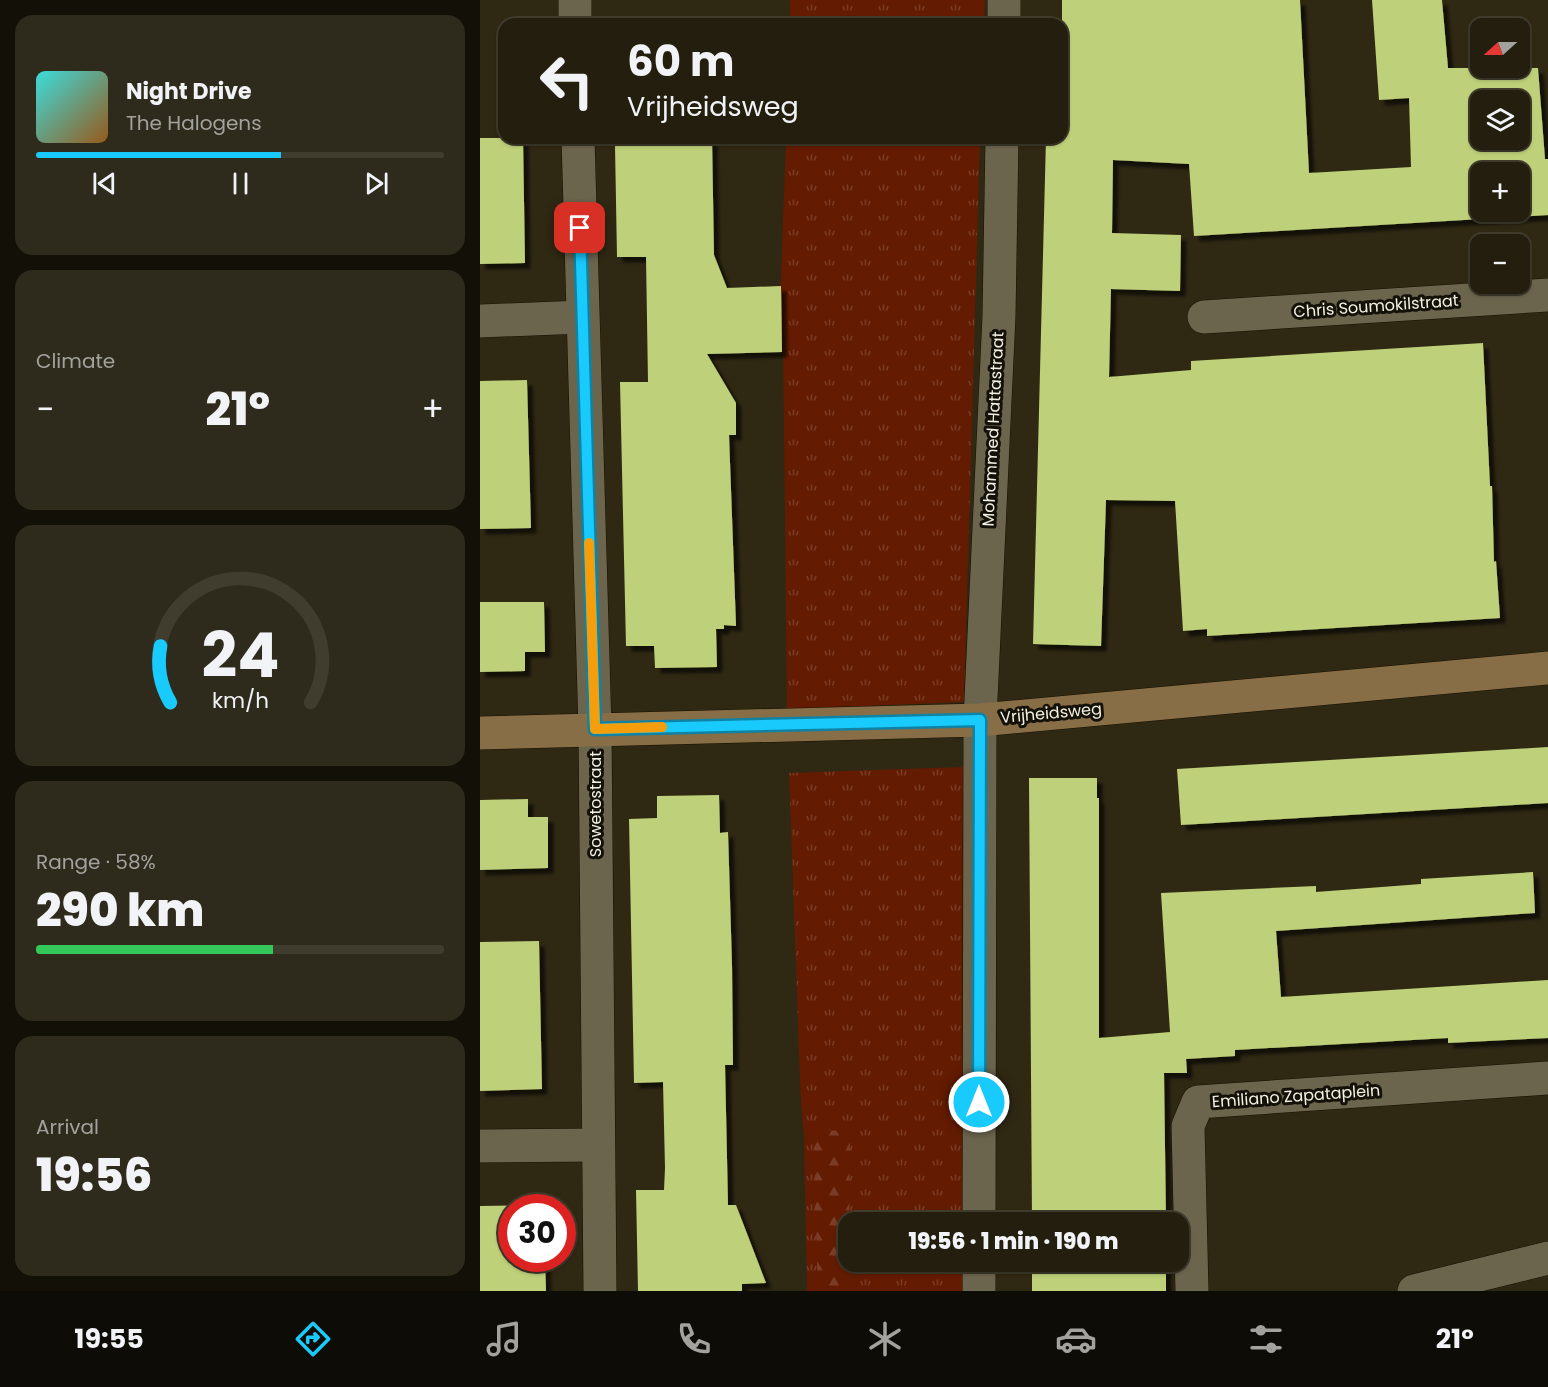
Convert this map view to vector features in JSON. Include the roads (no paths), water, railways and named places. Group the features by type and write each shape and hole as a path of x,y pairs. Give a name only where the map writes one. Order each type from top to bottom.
{"street":[{"path":"575,0 575,18"},
{"path":"1004,0 1004,18"},
{"name":"Sowetostraat","path":"578,144 595,729 600,1291"},
{"name":"Mohammed Hattastraat","path":"979,1212 980,720 999,316 1002,144"},
{"name":"Chris Soumokilstraat","path":"1204,317 1547,303"},
{"path":"480,321 582,317"},
{"name":"Vrijheidsweg","path":"480,733 980,720 1548,668"},
{"name":"Emiliano Zapataplein","path":"1192,1291 1188,1126 1198,1102 1548,1078"},
{"path":"480,1146 598,1145"},
{"path":"1414,1291 1548,1258"},
{"path":"979,1272 979,1291"}]}
